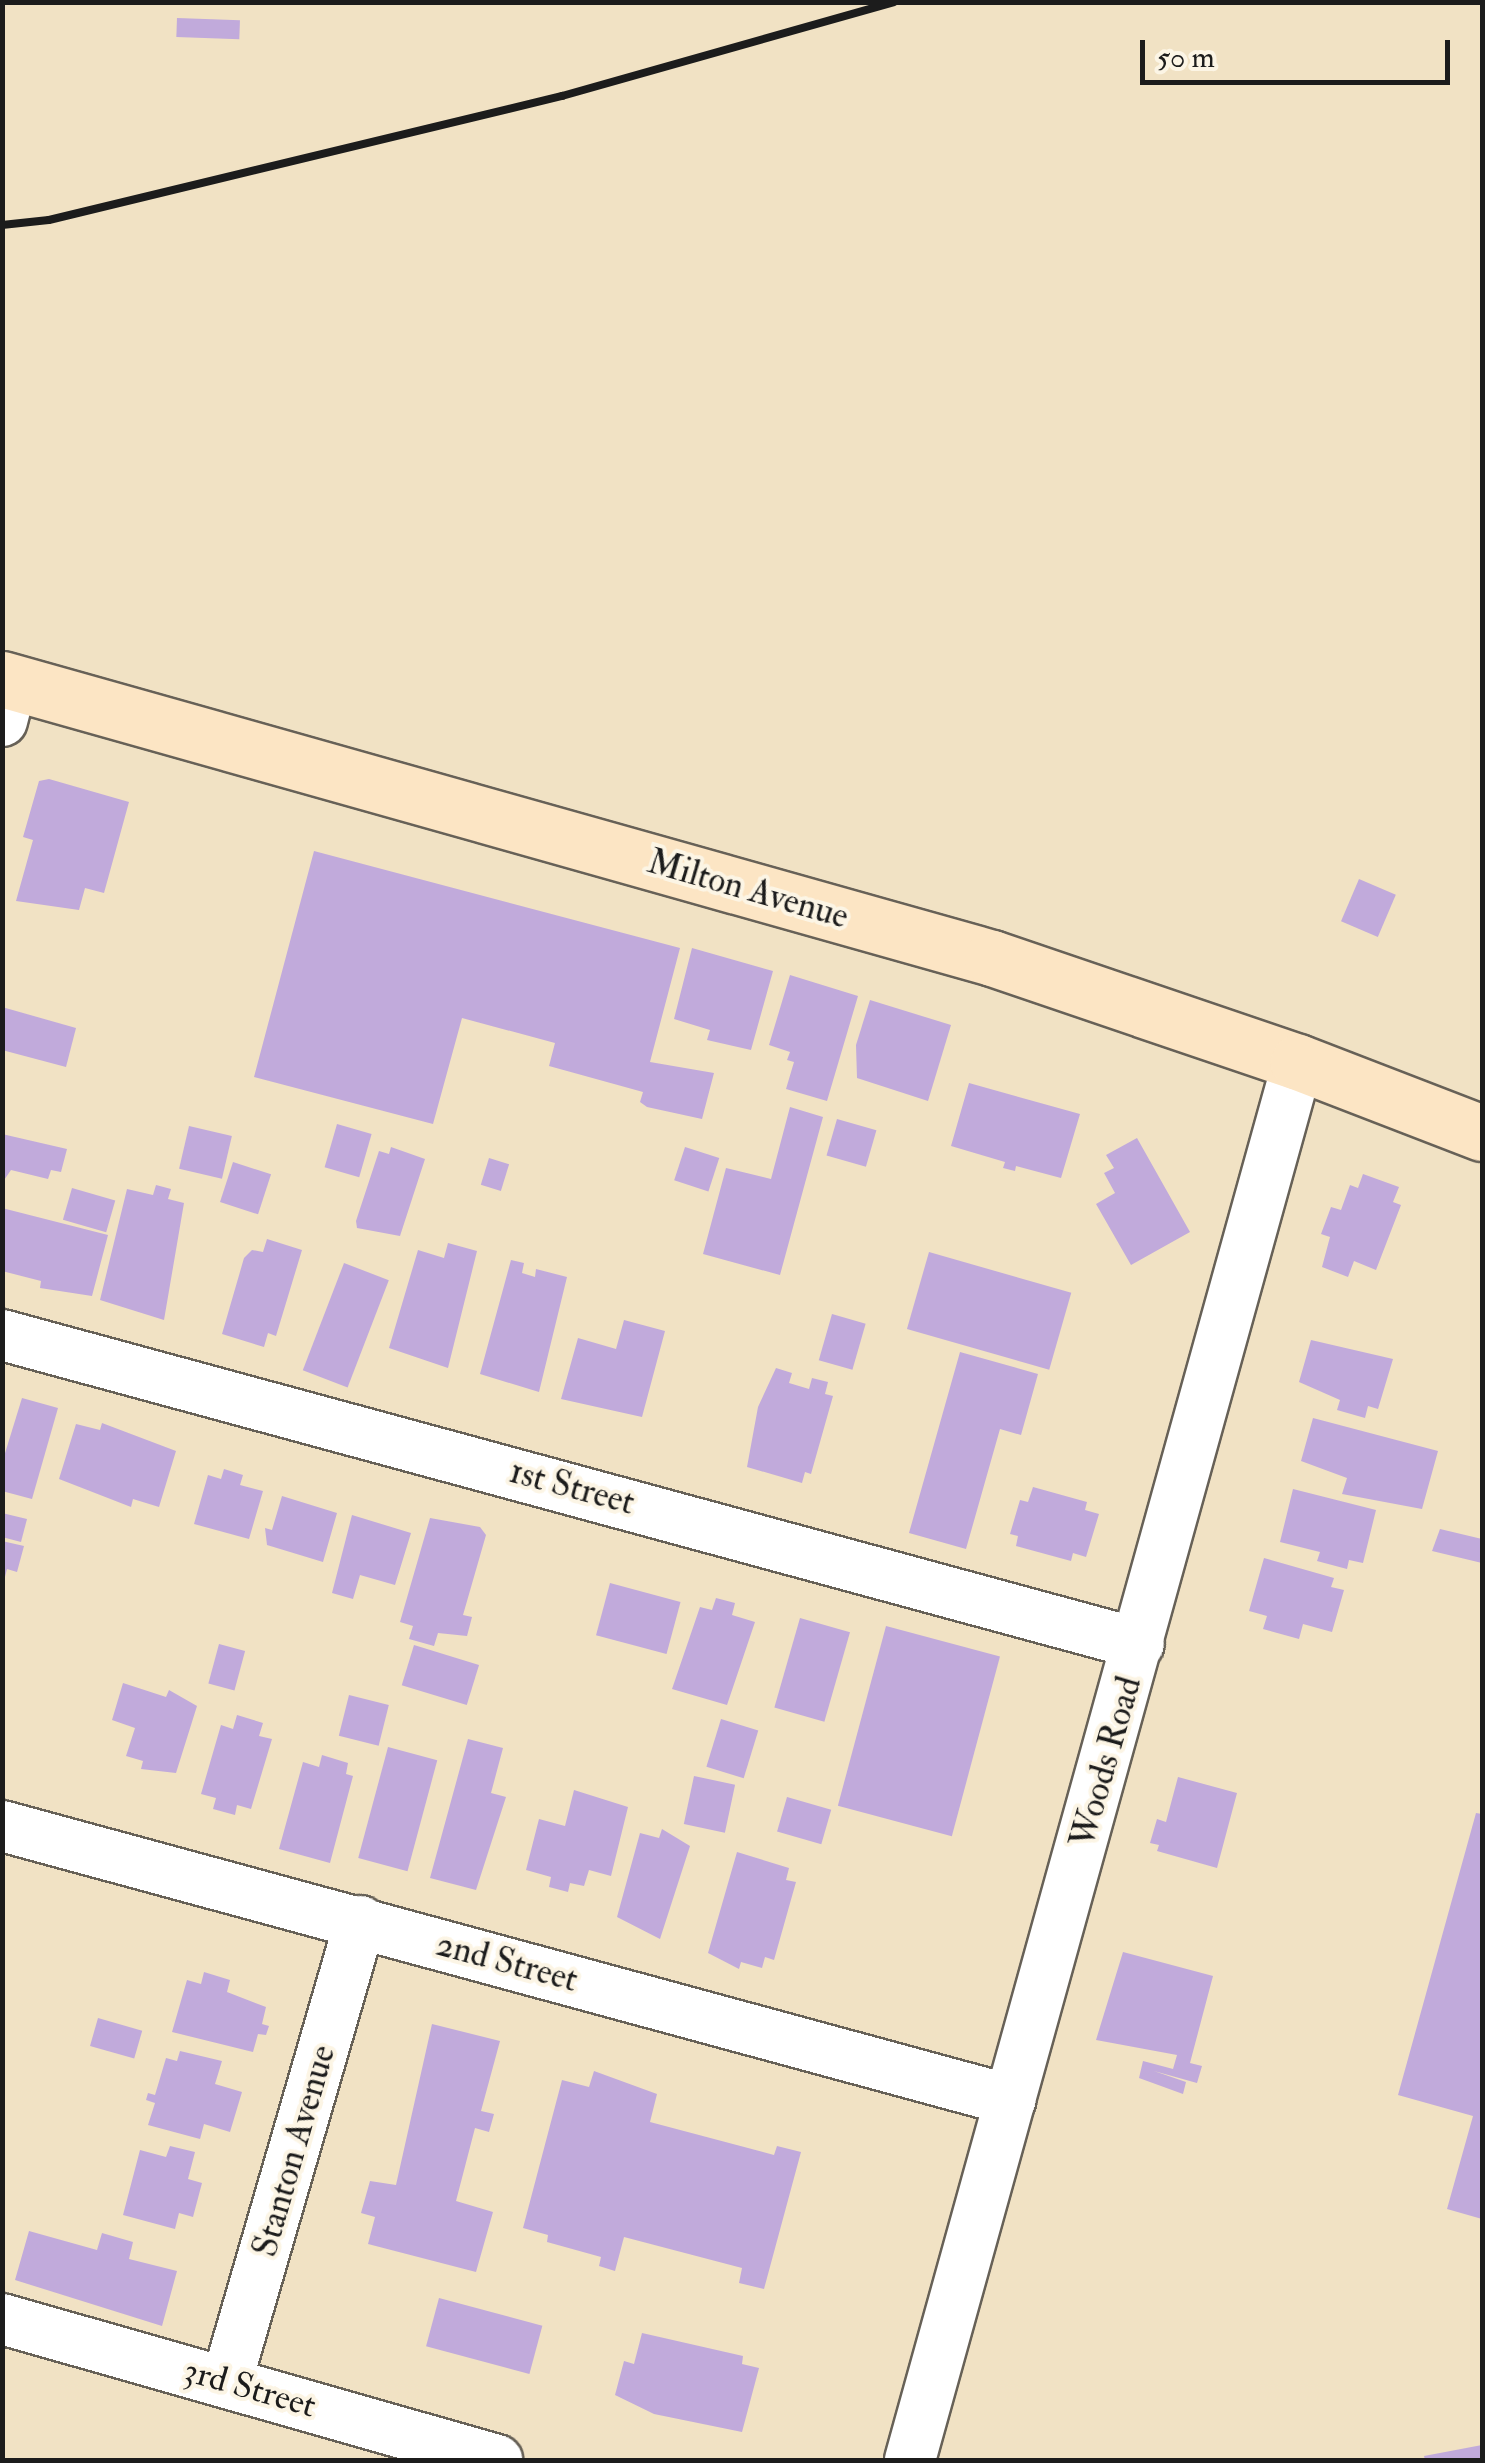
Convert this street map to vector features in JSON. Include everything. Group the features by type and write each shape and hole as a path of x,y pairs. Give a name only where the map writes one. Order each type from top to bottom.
{"main road":[{"name":"Milton Avenue","path":"6,694 992,958 1298,1062 1482,1133"}],"street":[{"name":"Woods Road","path":"910,2460 1140,1644 1298,1062"},
{"name":"1st Street","path":"2,1335 1140,1644"},
{"name":"2nd Street","path":"2,1826 1010,2100"},
{"name":"Stanton Avenue","path":"227,2380 360,1921"},
{"name":"3rd Street","path":"2,2319 497,2460"}],"building":[{"path":"177,18 240,20 239,39 176,37"},
{"path":"49,779 129,802 104,893 85,888 79,910 16,901 33,840 23,837 39,781"},
{"path":"314,851 680,948 650,1062 714,1073 702,1119 647,1107 640,1102 643,1092 549,1066 555,1043 462,1018 433,1124 254,1077"},
{"path":"1359,879 1396,895 1378,937 1341,921"},
{"path":"692,948 773,971 751,1050 707,1040 710,1030 674,1019"},
{"path":"790,975 858,996 827,1101 786,1089 794,1062 787,1060 790,1052 769,1045"},
{"path":"870,1000 951,1025 928,1101 857,1078 856,1045"},
{"path":"2,1007 76,1028 66,1067 2,1050"},
{"path":"969,1083 1080,1114 1061,1178 1016,1166 1015,1171 1003,1168 1005,1162 951,1146"},
{"path":"790,1107 823,1117 780,1275 703,1254 726,1168 771,1179"},
{"path":"837,1119 876,1130 866,1167 827,1156"},
{"path":"337,1124 372,1134 359,1177 325,1167"},
{"path":"189,1126 232,1136 222,1179 179,1169"},
{"path":"2,1134 67,1149 61,1172 51,1170 48,1179 11,1170 2,1183"},
{"path":"1137,1138 1190,1232 1131,1265 1096,1204 1115,1193 1104,1173 1114,1168 1106,1155"},
{"path":"391,1147 425,1159 400,1236 357,1228 356,1221 379,1151 389,1154"},
{"path":"685,1147 719,1158 708,1191 674,1180"},
{"path":"489,1158 509,1164 501,1191 481,1185"},
{"path":"233,1162 271,1174 258,1214 220,1202"},
{"path":"1363,1174 1399,1187 1393,1202 1401,1205 1376,1270 1354,1261 1348,1277 1322,1267 1330,1237 1321,1234 1331,1207 1341,1210 1350,1185 1358,1188"},
{"path":"156,1185 171,1189 168,1199 184,1203 164,1320 100,1300 127,1189 153,1195"},
{"path":"72,1188 115,1200 106,1232 63,1220"},
{"path":"2,1208 108,1235 92,1296 40,1288 41,1281 2,1271"},
{"path":"267,1239 302,1250 276,1336 268,1333 264,1347 222,1334 244,1258 252,1250 263,1252"},
{"path":"448,1243 477,1251 448,1368 389,1348 418,1250 444,1258"},
{"path":"929,1252 1071,1293 1049,1370 907,1329"},
{"path":"511,1260 524,1263 522,1273 535,1277 536,1269 567,1277 539,1392 480,1374"},
{"path":"344,1263 389,1280 348,1388 303,1370"},
{"path":"832,1314 866,1324 852,1370 819,1360"},
{"path":"624,1320 665,1331 642,1417 561,1399 578,1338 616,1349"},
{"path":"1311,1340 1393,1359 1378,1409 1368,1406 1365,1418 1337,1410 1340,1400 1299,1382"},
{"path":"960,1352 1038,1374 1021,1435 1000,1429 966,1549 909,1533"},
{"path":"776,1368 792,1373 789,1383 809,1389 812,1378 828,1382 825,1394 833,1396 811,1474 805,1472 802,1483 747,1467 758,1407"},
{"path":"22,1398 58,1408 32,1499 2,1491 2,1463"},
{"path":"1313,1418 1438,1451 1422,1509 1342,1494 1347,1478 1301,1461"},
{"path":"102,1423 176,1451 159,1507 133,1499 131,1507 59,1479 76,1424 100,1430"},
{"path":"224,1469 243,1475 240,1485 263,1491 249,1539 194,1524 208,1475 221,1479"},
{"path":"1033,1487 1087,1502 1085,1510 1099,1514 1086,1557 1073,1553 1071,1561 1016,1546 1018,1536 1010,1534 1020,1500 1028,1502"},
{"path":"1293,1489 1376,1510 1363,1563 1349,1560 1347,1569 1317,1561 1320,1552 1280,1542"},
{"path":"282,1496 337,1513 323,1562 267,1545 265,1528 272,1530"},
{"path":"2,1513 27,1519 21,1542 2,1537"},
{"path":"352,1515 411,1533 395,1585 360,1575 353,1599 332,1593"},
{"path":"430,1518 480,1527 486,1535 463,1615 472,1617 467,1636 438,1633 434,1646 409,1639 413,1626 400,1622"},
{"path":"1440,1529 1482,1539 1482,1563 1432,1551"},
{"path":"2,1541 24,1546 17,1572 7,1569 4,1581"},
{"path":"1264,1558 1334,1578 1331,1587 1344,1590 1332,1632 1303,1624 1299,1639 1263,1629 1267,1616 1249,1611"},
{"path":"610,1583 681,1602 667,1654 596,1635"},
{"path":"716,1598 735,1603 732,1615 755,1622 727,1705 672,1689 700,1607 712,1610"},
{"path":"800,1618 850,1632 824,1722 774,1707"},
{"path":"886,1626 1000,1657 952,1836 838,1806"},
{"path":"219,1644 245,1651 234,1691 208,1684"},
{"path":"414,1645 479,1665 467,1705 402,1685"},
{"path":"123,1683 166,1697 169,1690 197,1706 176,1773 141,1769 143,1761 126,1756 135,1728 112,1720"},
{"path":"349,1695 389,1705 379,1746 339,1736"},
{"path":"237,1715 263,1723 259,1736 272,1739 251,1809 237,1805 235,1815 213,1809 216,1798 201,1794 221,1725 233,1729"},
{"path":"721,1719 758,1730 744,1778 706,1767"},
{"path":"468,1739 503,1748 491,1793 506,1797 476,1890 430,1878"},
{"path":"388,1747 437,1760 407,1871 358,1858"},
{"path":"322,1755 348,1763 346,1774 353,1776 330,1863 279,1849 303,1762 319,1767"},
{"path":"694,1776 735,1785 725,1833 684,1824"},
{"path":"1178,1777 1237,1793 1217,1868 1157,1851 1159,1845 1150,1843 1157,1819 1166,1822"},
{"path":"574,1790 628,1807 611,1876 589,1870 584,1886 570,1883 568,1892 549,1887 551,1877 526,1870 539,1819 565,1826"},
{"path":"787,1797 831,1810 821,1844 777,1832"},
{"path":"1476,1813 1482,1814 1482,2219 1447,2209 1473,2116 1398,2095"},
{"path":"662,1829 690,1846 660,1939 617,1917 640,1833 659,1838"},
{"path":"737,1852 789,1868 786,1880 796,1882 774,1960 765,1957 762,1968 741,1962 739,1969 708,1953"},
{"path":"1123,1952 1213,1976 1190,2063 1202,2066 1197,2083 1154,2071 1186,2082 1183,2094 1139,2078 1143,2061 1173,2069 1177,2055 1096,2040"},
{"path":"204,1972 230,1980 227,1992 266,2007 262,2024 269,2026 266,2035 258,2034 253,2052 172,2032 187,1980 201,1984"},
{"path":"98,2018 142,2031 134,2059 90,2046"},
{"path":"432,2024 500,2041 481,2111 494,2114 489,2132 475,2128 456,2201 493,2212 476,2272 368,2244 375,2217 361,2213 370,2181 396,2185"},
{"path":"180,2051 222,2061 215,2084 242,2092 230,2132 204,2124 200,2139 148,2125 155,2103 146,2100 148,2093 155,2095 166,2058 177,2061"},
{"path":"594,2071 657,2094 650,2122 774,2155 777,2146 801,2152 764,2289 739,2283 742,2268 624,2237 615,2271 599,2266 601,2257 547,2242 548,2235 523,2228 562,2080 589,2087"},
{"path":"170,2146 195,2152 188,2179 202,2183 193,2217 179,2213 175,2229 123,2215 140,2150 166,2157"},
{"path":"29,2231 97,2250 102,2233 133,2242 129,2259 177,2271 162,2326 15,2280"},
{"path":"439,2298 542,2326 529,2374 426,2346"},
{"path":"642,2333 743,2356 742,2364 759,2368 742,2432 654,2414 615,2395 624,2361 634,2364"},
{"path":"1482,2445 1482,2460 1425,2460 1424,2456"}],"railway":[{"path":"2,225 49,220 562,96 894,2"}]}
